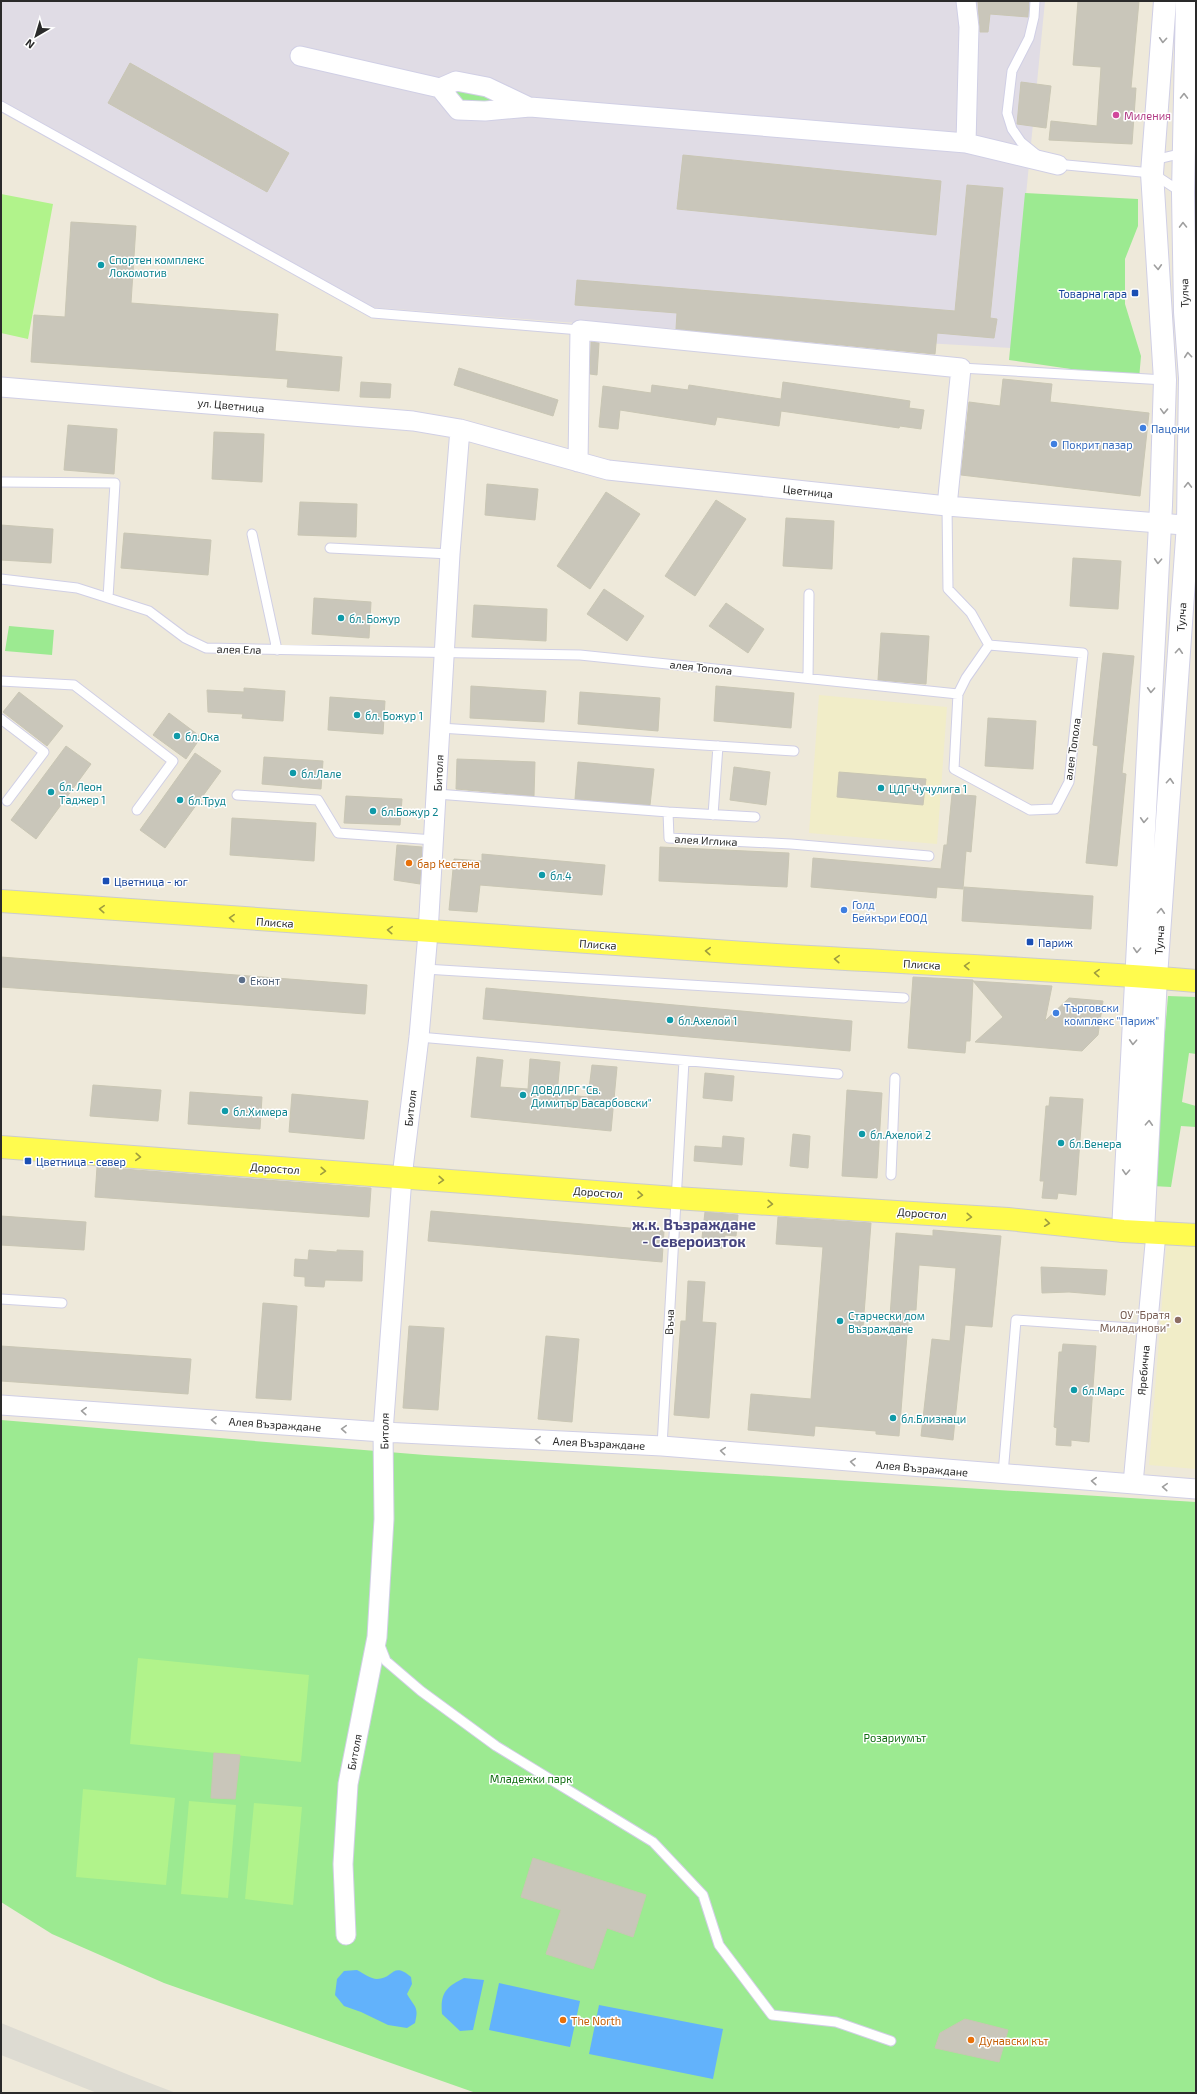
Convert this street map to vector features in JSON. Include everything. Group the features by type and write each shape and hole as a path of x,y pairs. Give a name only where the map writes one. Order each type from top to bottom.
{"main road":[{"name":"Тулча","path":"1141,1232 1146,976 1165,380 1153,166 1165,1"},
{"name":"Тулча","path":"1146,976 1192,525 1190,378 1185,312 1183,193 1190,151 1191,24 1187,1"},
{"name":"Плиска","path":"1,901 428,933 1196,980"},
{"name":"Доростол","path":"1,1147 675,1198 1008,1219 1141,1232 1196,1235"}],"street":[{"path":"966,1 969,27 966,143"},
{"path":"300,56 440,88 456,81 487,87 530,107"},
{"path":"440,88 458,110 485,111 530,107 966,143 1058,165"},
{"path":"578,462 580,330 961,368 947,506"},
{"name":"ул. Цветница","path":"1,387 413,420 460,429"},
{"name":"Цветница","path":"460,429 608,470 947,506 1192,525"},
{"name":"Битоля","path":"346,1934 343,1864 348,1784 377,1637 384,1519 382,1432 402,1177 419,1038 428,933 450,554 460,429"},
{"name":"Яребична","path":"1133,1484 1146,1329 1141,1232"},
{"name":"Алея Възраждане","path":"1,1405 382,1432 662,1446 1196,1489"}],"lane":[{"path":"1035,1 1034,17 1029,38 1012,72 1007,113 1012,129 1021,142 1034,154 1058,165 1153,166 1190,151"},
{"path":"1,106 373,313 580,330"},
{"path":"1153,166 1183,193"},
{"path":"961,368 1165,380"},
{"path":"1,482 115,483 108,598"},
{"path":"947,506 948,589 971,613 989,645"},
{"path":"252,534 277,650"},
{"path":"330,548 450,554"},
{"name":"алея Ела","path":"1,579 77,588 149,611 185,638 206,648 444,653"},
{"path":"808,678 810,594"},
{"name":"алея Топола","path":"989,645 1083,652 1069,782 1054,809 1030,810 954,769 958,694 966,678 989,645"},
{"name":"алея Топола","path":"444,653 580,655 958,694"},
{"path":"1,681 74,685 173,761 137,810"},
{"path":"1,719 44,752 7,801"},
{"path":"440,728 794,751"},
{"path":"713,815 718,746"},
{"path":"437,794 668,812 755,817"},
{"path":"236,795 318,800 338,833 434,840"},
{"name":"алея Иглика","path":"668,812 669,838 791,844 929,856"},
{"path":"425,969 904,998"},
{"path":"419,1038 838,1074"},
{"name":"Въча","path":"662,1446 684,1061"},
{"path":"890,1175 895,1078"},
{"path":"1,1299 62,1303"},
{"path":"1003,1474 1016,1320 1146,1329"},
{"path":"377,1637 386,1661 446,1709 496,1746 654,1842 703,1895 719,1945 772,2015 836,2022 891,2042"}],"shaded area":[{"path":"1,1 1045,1 1011,348 562,322 356,306 1,101"},
{"path":"819,695 947,707 937,844 809,833"},
{"name":"ОУ \"Братя Миладинови\"","path":"1167,1240 1196,1243 1196,1469 1149,1465"},
{"path":"1,2023 176,2093 97,2093 1,2055"}],"green space":[{"path":"448,86 484,88 505,107 463,109"},
{"path":"1025,193 1138,199 1138,226 1125,259 1125,304 1141,356 1139,379 1009,360"},
{"path":"1,194 53,204 28,339 1,333"},
{"path":"9,626 54,630 52,655 5,651"},
{"path":"1168,996 1196,997 1196,1054 1189,1053 1182,1102 1196,1106 1196,1127 1181,1126 1171,1187 1152,1186"},
{"name":"Младежки парк","path":"1,1420 425,1455 1196,1502 1196,2093 476,2093 164,1983 52,1934 1,1902"},
{"path":"138,1658 309,1675 301,1762 130,1744"},
{"path":"83,1789 175,1798 166,1885 76,1877"},
{"path":"189,1801 236,1805 228,1898 181,1894"},
{"path":"254,1803 302,1807 293,1905 245,1899"}],"water":[{"path":"357,1970 375,1979 383,1978 396,1971 405,1972 411,1977 412,1984 407,1994 417,2013 415,2023 407,2028 388,2025 361,2012 344,2006 335,1995 337,1979 344,1971"},
{"path":"464,1978 484,1980 473,2030 460,2031 442,2014 442,2001 443,1996 449,1988"},
{"path":"499,1983 580,2001 570,2047 489,2030"},
{"path":"599,2005 723,2029 713,2079 589,2054"}],"building":[{"path":"978,1 1029,1 1028,17 990,14 988,32 980,32"},
{"path":"1078,1 1139,1 1131,88 1136,88 1132,144 1049,140 1051,121 1097,126 1101,67 1073,65"},
{"path":"130,63 289,153 267,192 108,103"},
{"path":"1021,82 1051,86 1046,128 1017,124"},
{"path":"683,155 941,181 936,235 677,209"},
{"path":"967,185 1003,188 990,318 997,319 994,338 937,333 935,354 676,329 677,313 575,305 577,280 955,311"},
{"name":"Спортен комплекс Локомотив","path":"71,222 136,226 131,303 278,314 275,351 342,357 339,391 287,387 288,379 31,362 34,315 65,317"},
{"path":"591,342 599,343 597,375 590,374"},
{"path":"459,368 558,400 553,416 454,385"},
{"name":"Покрит пазар","path":"1003,379 1052,384 1050,402 1149,413 1140,496 961,475 969,402 1000,406"},
{"path":"361,382 391,384 390,398 360,397"},
{"path":"783,382 910,401 909,408 924,410 921,429 900,426 899,428 781,411 779,426 717,417 715,425 620,410 618,429 599,427 603,386 651,393 652,385 688,390 689,385 781,399"},
{"path":"68,425 117,429 114,474 64,470"},
{"path":"214,432 264,434 262,482 212,479"},
{"path":"487,484 538,489 535,520 485,515"},
{"path":"606,492 640,514 590,589 557,566"},
{"path":"716,500 746,519 695,596 665,576"},
{"path":"300,502 357,504 356,537 298,535"},
{"path":"786,518 834,521 832,569 783,566"},
{"path":"1,525 53,529 51,563 1,560"},
{"path":"124,533 211,540 208,575 121,568"},
{"path":"1073,558 1121,561 1118,609 1070,606"},
{"path":"604,589 644,616 627,641 587,614"},
{"name":"бл. Божур","path":"314,598 371,602 369,638 312,634"},
{"path":"726,603 764,629 748,653 709,626"},
{"path":"474,605 547,609 546,641 472,637"},
{"path":"881,633 929,636 926,684 878,680"},
{"path":"1103,653 1134,656 1122,773 1126,774 1117,866 1086,863 1098,746 1093,745"},
{"path":"471,686 546,691 544,722 470,718"},
{"path":"716,686 794,693 791,728 714,721"},
{"path":"244,688 285,691 283,721 242,718 243,714 208,712 207,690 244,692"},
{"path":"19,692 63,726 47,746 3,712"},
{"path":"580,692 660,698 658,731 578,724"},
{"name":"бл. Божур 1","path":"330,697 385,701 383,734 328,730"},
{"name":"бл.Ока","path":"169,713 201,737 186,759 153,735"},
{"path":"988,718 1036,721 1033,769 985,766"},
{"name":"бл. Леон Таджер 1","path":"66,746 91,764 36,839 11,820"},
{"name":"бл.Труд","path":"195,753 221,771 165,848 140,830"},
{"name":"бл.Лале","path":"264,757 323,761 321,789 262,784"},
{"path":"457,759 535,762 534,796 456,789"},
{"path":"578,762 654,769 650,805 575,799"},
{"path":"734,767 770,772 766,805 730,800"},
{"name":"ЦДГ Чучулига 1","path":"839,772 926,779 923,805 837,797"},
{"path":"952,794 976,796 971,852 966,851 963,889 937,887 936,898 811,887 813,858 941,869 944,845 947,845"},
{"name":"бл.Божур 2","path":"346,796 402,799 400,825 344,823"},
{"path":"232,818 316,823 314,861 230,855"},
{"name":"бар Кестена","path":"397,845 422,847 420,884 394,880"},
{"path":"660,847 789,853 787,887 659,881"},
{"name":"бл.4","path":"482,854 605,865 602,895 480,885 477,912 449,910 454,859 482,861"},
{"path":"964,887 1093,896 1091,929 962,921"},
{"path":"1,957 367,985 365,1014 1,987"},
{"path":"913,977 973,980 970,1041 966,1041 965,1053 908,1048"},
{"name":"Търговски комплекс \"Париж\"","path":"973,981 1052,986 1045,1021 1069,998 1103,1001 1098,1035 1082,1051 975,1042 1003,1017"},
{"name":"бл.Ахелой 1","path":"486,988 852,1021 850,1051 483,1019"},
{"name":"ДОВДЛРГ \"Св. Димитър Басарбовски\"","path":"477,1057 503,1060 500,1087 528,1089 530,1059 560,1062 557,1094 588,1097 592,1065 617,1067 611,1131 471,1117"},
{"path":"705,1073 734,1076 732,1101 703,1098"},
{"path":"93,1085 161,1090 158,1121 90,1116"},
{"name":"бл.Ахелой 2","path":"847,1090 882,1093 877,1178 842,1176"},
{"name":"бл.Химера","path":"190,1092 262,1097 260,1129 188,1124"},
{"path":"292,1094 368,1101 364,1139 289,1132"},
{"name":"бл.Венера","path":"1050,1097 1083,1099 1076,1195 1058,1193 1057,1199 1042,1198 1044,1181 1040,1181 1046,1106 1049,1106"},
{"path":"793,1134 810,1136 808,1168 790,1166"},
{"path":"723,1136 744,1138 742,1165 694,1161 695,1146 722,1148"},
{"path":"97,1167 371,1188 369,1217 95,1197"},
{"path":"431,1211 664,1231 662,1262 428,1241"},
{"path":"705,1212 738,1215 736,1236 725,1235 723,1248 701,1246"},
{"path":"1,1216 86,1222 84,1250 1,1245"},
{"path":"778,1217 871,1223 863,1327 889,1330 896,1233 933,1236 933,1230 1001,1236 992,1327 965,1325 953,1440 921,1436 932,1339 950,1341 956,1268 919,1265 916,1310 909,1310 899,1436 876,1434 876,1431 815,1426 814,1436 748,1430 751,1394 811,1399 823,1247 776,1244"},
{"path":"309,1250 337,1252 337,1250 363,1251 362,1281 325,1280 324,1287 305,1286 305,1277 294,1276 295,1259 308,1260"},
{"path":"1041,1267 1107,1270 1105,1295 1069,1292 1042,1293"},
{"path":"688,1281 705,1282 702,1322 716,1323 709,1418 674,1415 681,1321 686,1321"},
{"path":"263,1303 297,1306 291,1400 256,1398"},
{"path":"409,1326 444,1328 438,1410 403,1408"},
{"path":"546,1336 579,1339 572,1422 538,1419"},
{"name":"бл.Марс","path":"1063,1344 1096,1346 1089,1442 1071,1440 1071,1446 1056,1445 1057,1428 1054,1427 1059,1352 1062,1352"},
{"path":"1,1346 191,1359 188,1394 1,1381"},
{"path":"214,1753 240,1755 235,1799 211,1798"},
{"path":"533,1858 646,1895 633,1937 607,1928 593,1969 546,1954 561,1910 521,1897"},
{"name":"Дунавски кът","path":"965,2019 1008,2030 999,2062 935,2048 940,2033"}],"place":[{"name":"Миления","path":"1116,115"},
{"name":"Спортен комплекс Локомотив","path":"101,265"},
{"name":"Товарна гара","path":"1135,293"},
{"name":"Пацони","path":"1143,428"},
{"name":"Покрит пазар","path":"1054,444"},
{"name":"бл. Божур","path":"341,618"},
{"name":"бл. Божур 1","path":"357,715"},
{"name":"бл.Ока","path":"177,736"},
{"name":"бл.Лале","path":"293,773"},
{"name":"ЦДГ Чучулига 1","path":"881,788"},
{"name":"бл. Леон Таджер 1","path":"51,792"},
{"name":"бл.Труд","path":"180,800"},
{"name":"бл.Божур 2","path":"373,811"},
{"name":"бар Кестена","path":"409,863"},
{"name":"бл.4","path":"542,875"},
{"name":"Цветница - юг","path":"106,881"},
{"name":"Голд Бейкъри ЕООД","path":"844,910"},
{"name":"Париж","path":"1030,942"},
{"name":"Еконт","path":"242,980"},
{"name":"Търговски комплекс \"Париж\"","path":"1056,1013"},
{"name":"бл.Ахелой 1","path":"670,1020"},
{"name":"ДОВДЛРГ \"Св. Димитър Басарбовски\"","path":"523,1095"},
{"name":"бл.Химера","path":"225,1111"},
{"name":"бл.Ахелой 2","path":"862,1134"},
{"name":"бл.Венера","path":"1061,1143"},
{"name":"Цветница - север","path":"28,1161"},
{"name":"ОУ \"Братя Миладинови\"","path":"1178,1320"},
{"name":"Старчески дом Възраждане","path":"840,1321"},
{"name":"бл.Марс","path":"1074,1390"},
{"name":"бл.Близнаци","path":"893,1418"},
{"name":"The North","path":"563,2020"},
{"name":"Дунавски кът","path":"971,2040"}],"district":[{"name":"ж.к. Възраждане - Североизток","path":"694,1232"}],"park label":[{"name":"Розариумът","path":"895,1737"}]}
